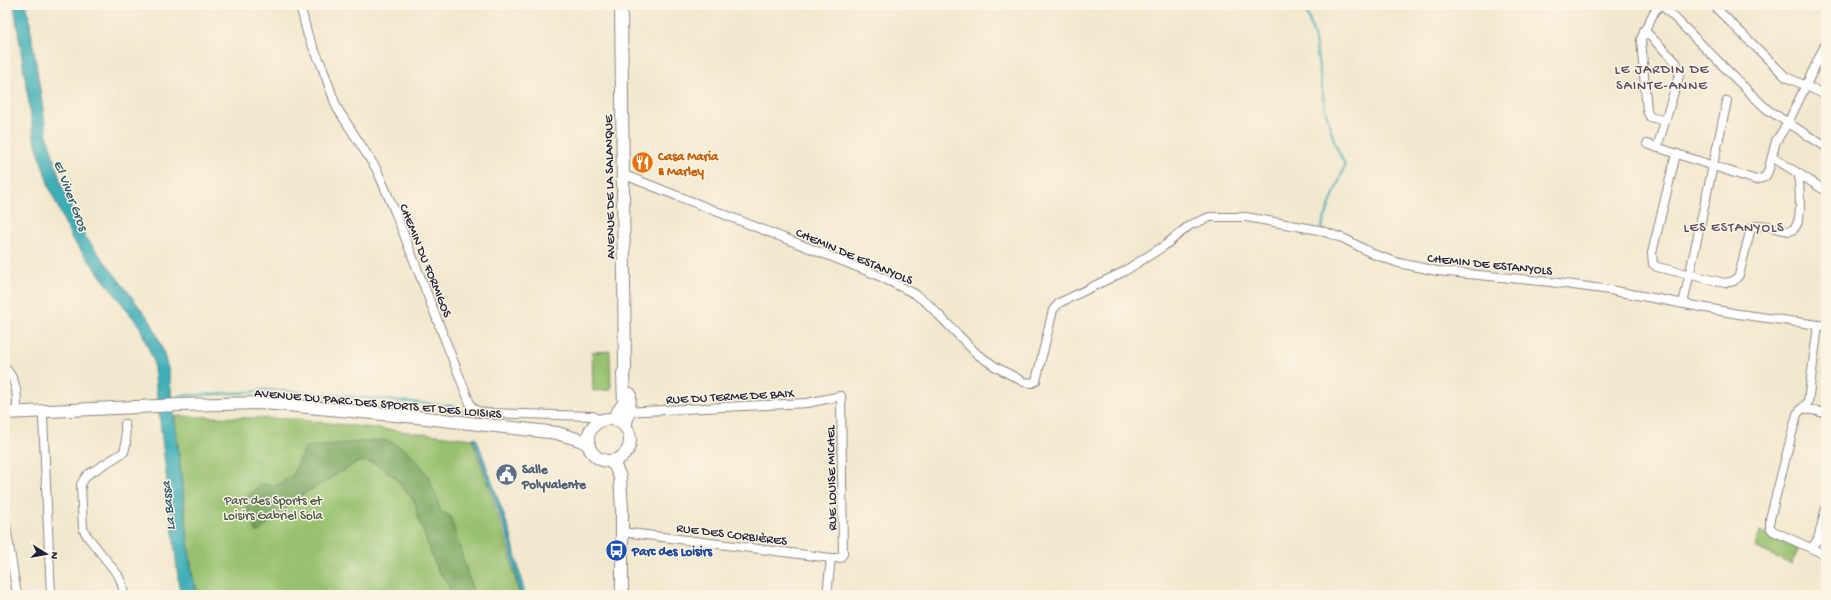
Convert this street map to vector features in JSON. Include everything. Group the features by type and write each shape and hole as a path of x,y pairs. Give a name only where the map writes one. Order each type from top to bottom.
{"main road":[{"name":"AVENUE DE LA SALANQUE","path":"621,5 624,368 628,374 629,387 621,414"},
{"name":"AVENUE DU PARC DES SPORTS ET DES LOISIRS","path":"5,413 180,405 264,403 417,417 557,433 580,440 589,445"},
{"path":"621,414 630,438 627,451 623,456 610,461 603,460 595,456 589,445 589,434 596,425 621,414"},
{"name":"AVENUE DU PARC DES SPORTS ET DES LOISIRS","path":"557,433 596,425"},
{"path":"622,510 626,479 623,456"},
{"path":"610,461 615,466 620,477 622,510 622,595"}],"street":[{"name":"CHEMIN DU FORMIGOS","path":"300,5 308,36 321,64 337,108 377,170 471,406 477,411 486,413 593,416 596,425"},
{"path":"1666,119 1662,120 1650,117 1647,111 1641,39 1644,30 1661,5 1768,110 1826,147"},
{"path":"1713,5 1786,76 1826,95"},
{"path":"1644,30 1676,62 1680,72 1657,148"},
{"path":"1647,144 1756,180 1760,179 1768,172 1776,141 1788,123 1826,43"},
{"path":"1683,304 1727,102"},
{"path":"1676,154 1651,258 1653,264 1657,267 1725,283 1734,282 1739,274 1751,228 1754,225 1785,231 1794,230 1798,226 1800,219 1799,173"},
{"path":"1772,157 1826,191"},
{"name":"CHEMIN DE ESTANYOLS","path":"622,174 847,263 915,294 927,303 977,354 1001,370 1024,382 1032,383 1036,381 1053,310 1059,303 1123,272 1164,246 1190,225 1210,217 1246,217 1319,230 1345,239 1374,254 1399,263 1437,271 1551,282 1738,314 1822,326"},
{"path":"1822,326 1808,402 1797,414 1770,519 1770,526 1773,531 1826,555"},
{"path":"5,368 12,375 16,389 18,412"},
{"name":"RUE DU TERME DE BAIX","path":"621,414 807,403 841,396"},
{"name":"RUE LOUISE MICHEL","path":"840,558 843,554 841,396"},
{"path":"1803,408 1826,413"},
{"path":"42,418 52,595"},
{"path":"124,595 122,584 118,575 83,529 82,484 87,475 124,452 126,444 125,424"},
{"path":"1812,548 1818,539 1826,508"},
{"path":"5,520 17,595"},
{"name":"RUE DES CORBIÈRES","path":"622,532 840,558"},
{"path":"827,595 831,558"}],"green space":[{"path":"610,351 611,390 593,391 592,352"},
{"name":"Parc des Sports et Loisirs Gabriel Sola","path":"175,416 292,419 472,439 505,536 519,595 199,595 193,577 188,541"},
{"path":"382,440 394,444 414,457 428,476 440,511 450,516 474,595 452,595 448,584 437,569 417,514 416,504 395,477 374,463 366,461 358,462 302,495 257,533 244,499 261,484 278,485 293,475 305,447"},
{"path":"1760,531 1799,549 1791,564 1755,547"}],"water":[{"path":"14,5 27,5 47,135 61,183 82,232 151,322 161,344 169,372 192,576 198,595 180,595 153,360 140,327 72,239 49,187 34,137"},
{"path":"476,437 510,532 525,595 520,595 507,535 473,438"}],"waterway":[{"path":"1305,5 1315,40 1325,109 1335,144 1345,165 1321,228"},
{"path":"178,396 277,390 454,406 469,416"}],"place":[{"name":"Casa Maria & Marley","path":"643,162"},
{"name":"Salle Polyvalente","path":"507,475"},
{"name":"Parc des Loisirs","path":"616,550"}],"district":[{"name":"LE JARDIN DE SAINTE-ANNE","path":"1662,76"},
{"name":"LES ESTANYOLS","path":"1734,226"}],"water label":[{"name":"El Viver Gros","path":"72,195"},
{"name":"La Bassa","path":"167,506"}]}
